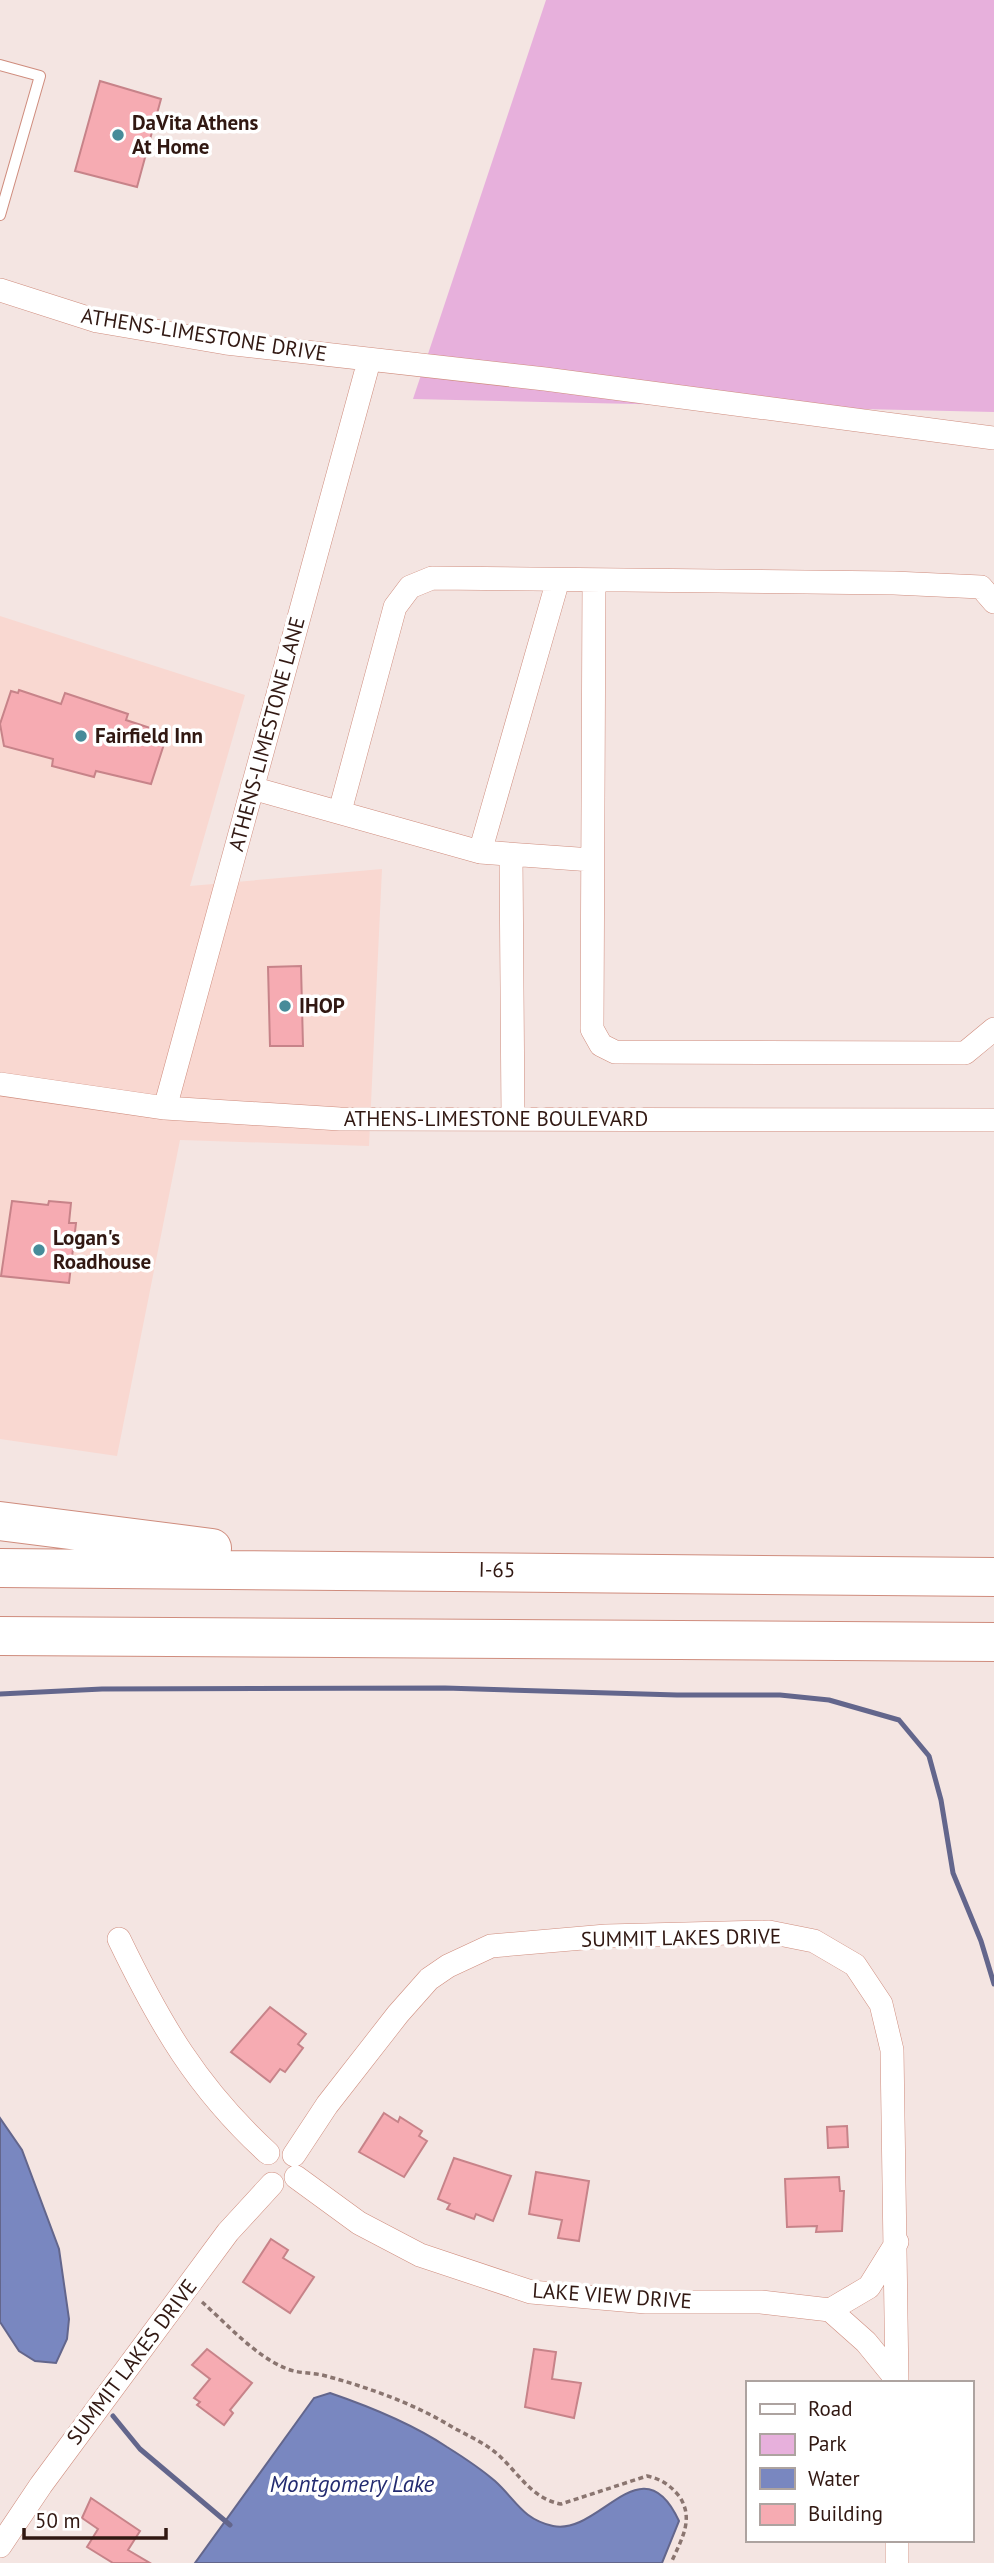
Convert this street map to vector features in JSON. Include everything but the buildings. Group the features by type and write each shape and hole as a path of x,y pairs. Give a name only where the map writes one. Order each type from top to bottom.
{"highway":[{"path":"0,1521 377,1569"},
{"name":"I-65","path":"0,1568 377,1569 994,1577"},
{"path":"0,1636 994,1642"},
{"path":"0,1654 124,1638"}],"street":[{"name":"ATHENS-LIMESTONE DRIVE","path":"0,290 97,321 226,343 545,379 994,438"},
{"name":"ATHENS-LIMESTONE LANE","path":"165,1108 369,361"},
{"path":"340,811 395,607 410,586 432,578 981,587 994,602"},
{"path":"480,852 558,580"},
{"path":"594,580 592,1029 601,1045 615,1052 965,1052 994,1029"},
{"path":"252,788 480,852 593,860"},
{"path":"511,856 513,1119"},
{"name":"ATHENS-LIMESTONE BOULEVARD","path":"0,1084 165,1108 340,1119 994,1120"},
{"name":"SUMMIT LAKES DRIVE","path":"295,2166 327,2105 429,1979 491,1946 606,1936 769,1932 814,1941 855,1965 881,2004 892,2050 897,2381"},
{"path":"119,1939 151,2005 185,2062 233,2121 268,2152"},
{"path":"278,2148 295,2166 282,2186 271,2184 261,2169 268,2152 278,2148"},
{"name":"LAKE VIEW DRIVE","path":"295,2166 359,2223 420,2255 531,2292 646,2302 761,2302 830,2310"},
{"name":"SUMMIT LAKES DRIVE","path":"0,2546 41,2485 228,2232 271,2184"},
{"path":"896,2381 866,2342 830,2310 869,2287 897,2242"},
{"path":"897,2542 897,2563"}],"lane":[{"path":"0,65 40,76 0,215"}],"path":[{"path":"195,2296 267,2358 283,2368 297,2373 323,2374 395,2398 459,2430 492,2450 546,2501 561,2504 647,2476 660,2479 686,2506 688,2518 671,2563"}],"shaded area":[{"path":"0,616 245,695 190,886 382,869 369,1146 180,1140 117,1456 0,1439"}],"green space":[{"path":"546,0 994,0 994,412 413,399"}],"water":[{"path":"0,2118 22,2150 59,2249 69,2319 67,2339 56,2363 35,2361 19,2351 0,2322"},
{"name":"Montgomery Lake","path":"330,2393 390,2416 433,2438 484,2472 520,2508 542,2523 553,2526 570,2525 635,2490 650,2489 665,2499 679,2521 662,2563 195,2563 314,2398"}],"waterway":[{"path":"0,1694 102,1689 445,1688 677,1695 780,1695 829,1700 899,1720 929,1756 941,1800 953,1873 981,1941 994,1984"},
{"path":"113,2416 140,2449 230,2525"}],"place":[{"name":"DaVita Athens At Home","path":"118,135"},
{"name":"Fairfield Inn","path":"81,736"},
{"name":"IHOP","path":"285,1006"},
{"name":"Logan's Roadhouse","path":"39,1250"}]}
